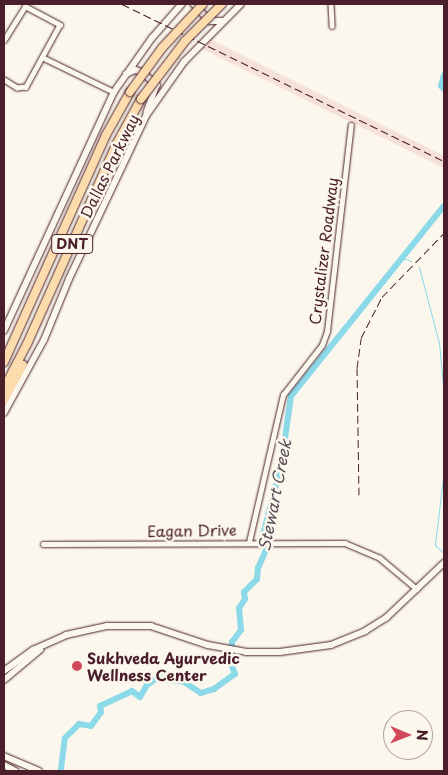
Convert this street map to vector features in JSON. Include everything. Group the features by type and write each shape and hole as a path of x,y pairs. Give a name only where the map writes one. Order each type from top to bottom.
{"highway":[{"name":"DNT","path":"4,362 106,135 130,92 162,48 203,4"},
{"name":"DNT","path":"4,388 36,324 117,143 141,99 175,53 222,4"},
{"path":"4,400 32,347 36,324"},
{"path":"4,356 11,348"}],"main road":[{"name":"Dallas Parkway","path":"4,331 114,92 124,75 182,4"},
{"path":"194,4 210,21 222,21"},
{"name":"Dallas Parkway","path":"4,413 44,340 68,280 146,116 184,62 222,21 242,4"},
{"path":"124,75 135,70 152,78 157,85 146,116"},
{"path":"4,671 50,642 92,628 126,625 166,630 224,649 246,652 307,649 343,641 386,618 444,562"},
{"path":"4,680 50,642"},
{"path":"4,756 39,771"},
{"path":"4,765 14,770 16,762"}],"street":[{"path":"331,4 332,26"},
{"path":"4,40 25,6 60,25 23,88 4,80"},
{"path":"42,57 114,92"},
{"name":"Crystalizer Roadway","path":"249,542 283,395 322,345 327,332 351,125"},
{"name":"Eagan Drive","path":"42,544 249,542 350,545 367,550 387,563 417,589"}],"shaded area":[{"path":"210,39 444,156 444,168 202,49"}],"waterway":[{"name":"Stewart Creek","path":"444,75 441,86 444,89"},
{"name":"Stewart Creek","path":"61,769 65,738 79,724 91,726 101,712 100,706 132,691 140,697 147,685 157,678 184,682 201,693 214,689 235,674 232,666 232,642 241,630 239,608 245,599 244,592 257,579 258,568 267,548 263,535 281,466 291,396 444,206"},
{"name":"Stewart Creek","path":"401,257 411,261"},
{"path":"419,267 439,343 443,385"},
{"path":"444,469 435,545 444,553"}],"railway":[{"path":"122,4 444,161"},
{"path":"359,495 357,368 361,338 382,297 444,233"}],"place":[{"name":"Sukhveda Ayurvedic Wellness Center","path":"77,666"}]}
